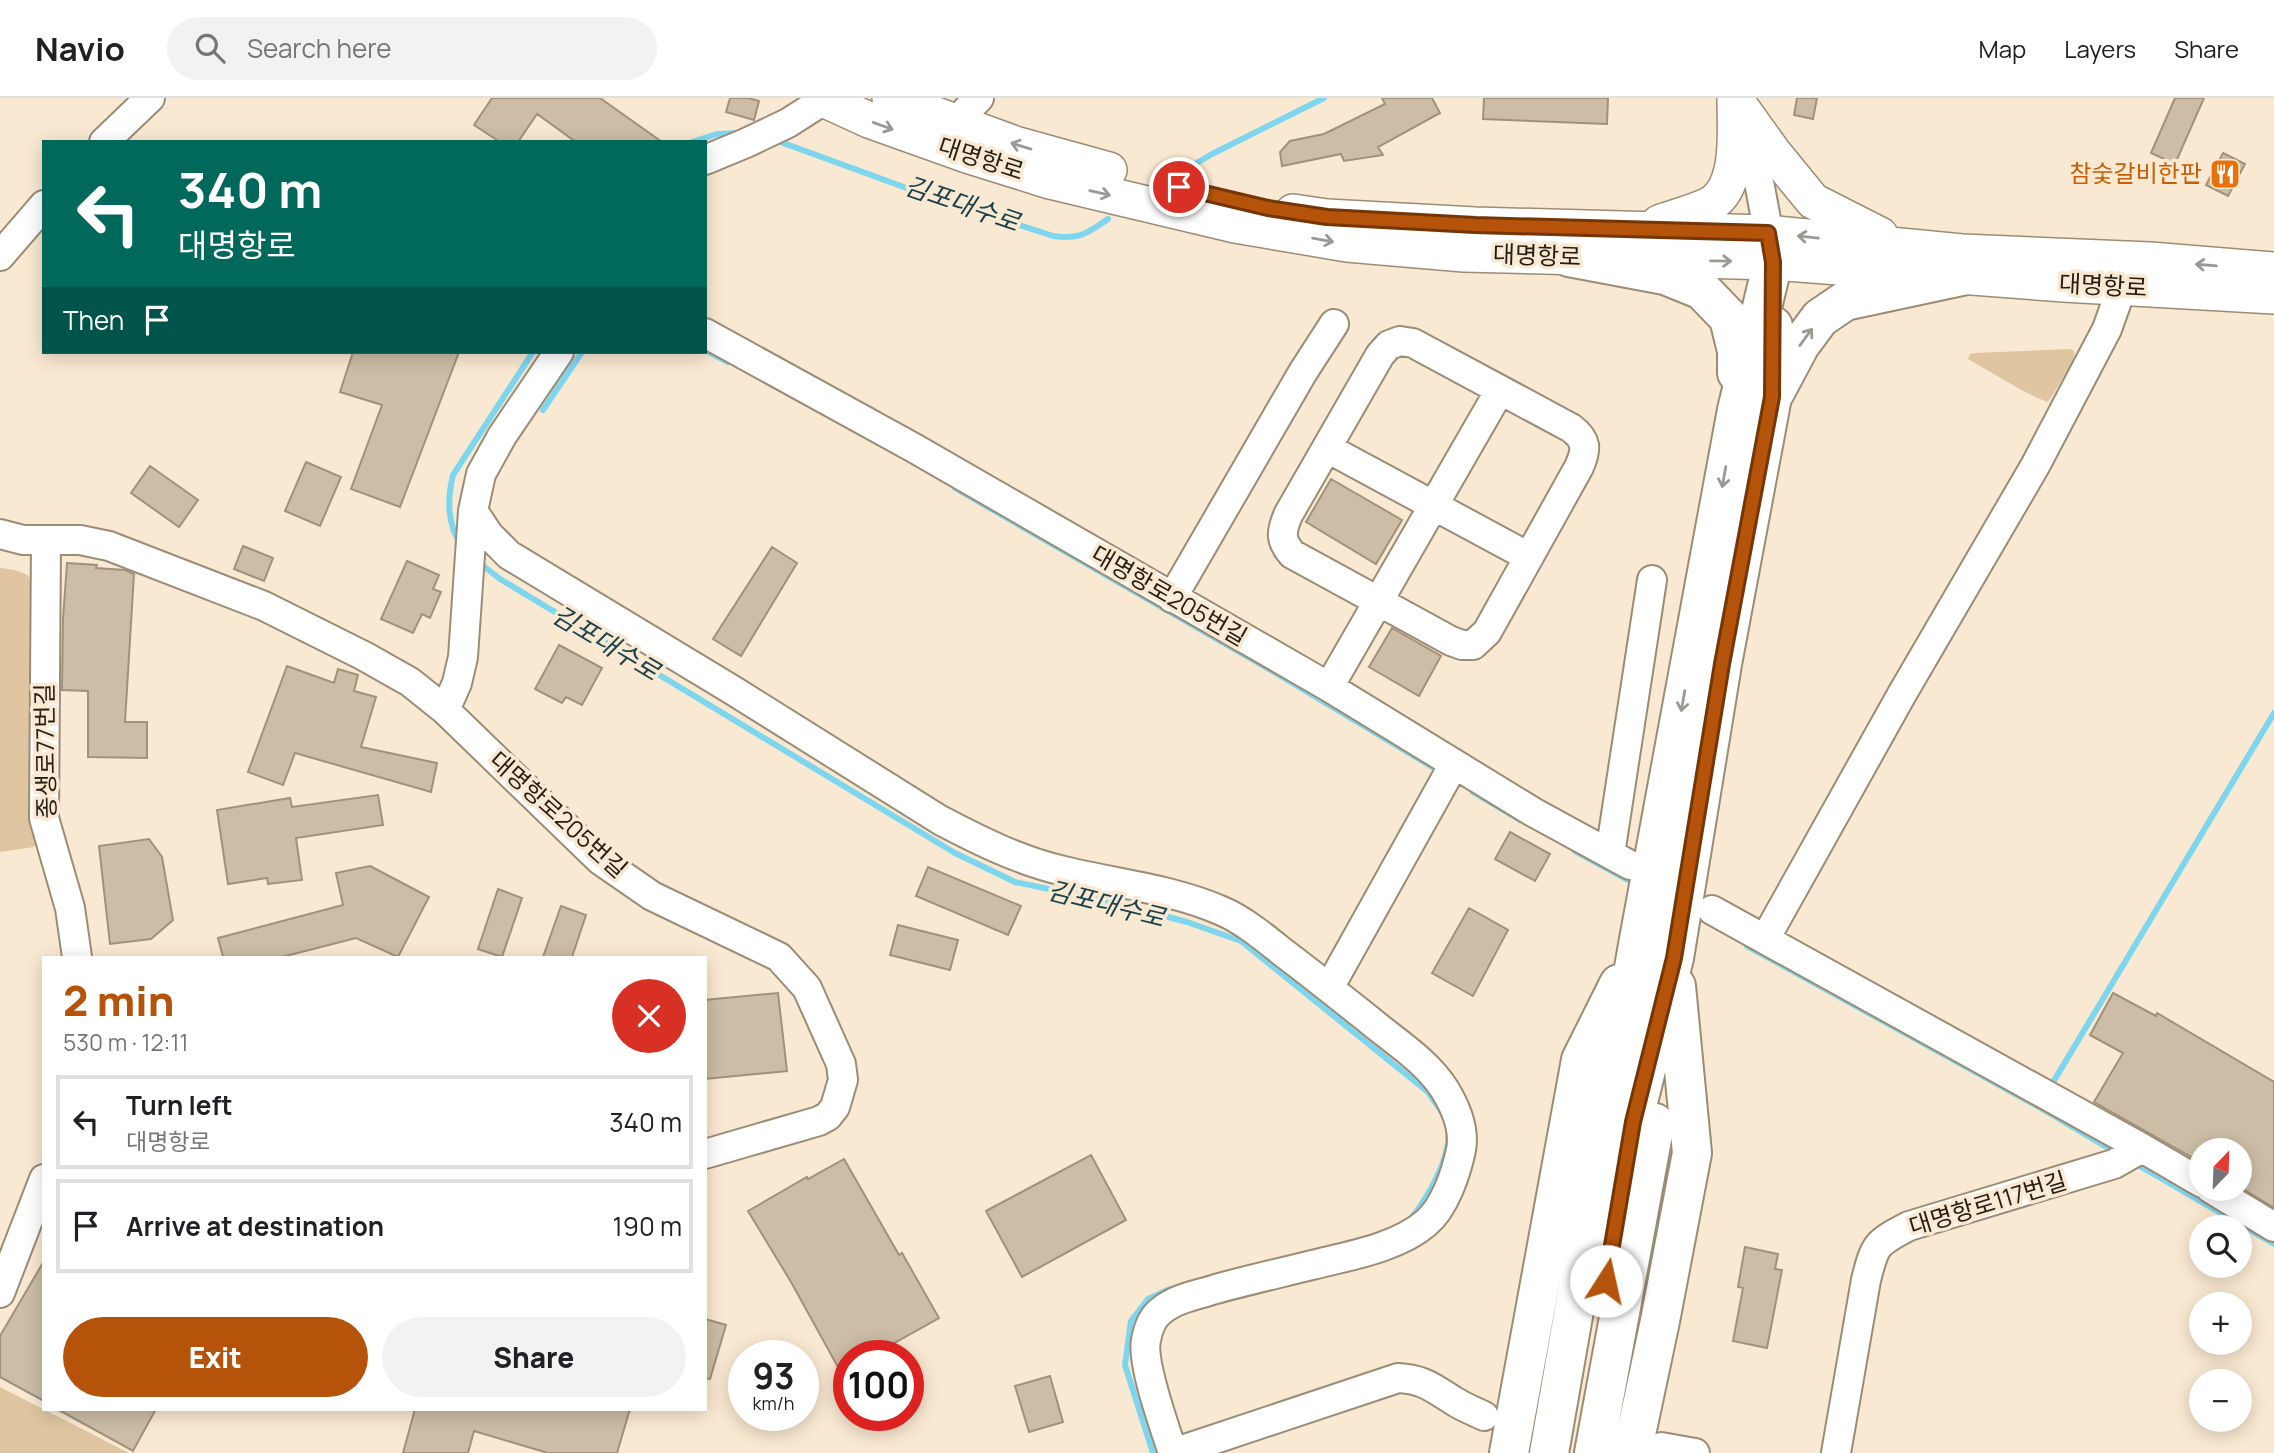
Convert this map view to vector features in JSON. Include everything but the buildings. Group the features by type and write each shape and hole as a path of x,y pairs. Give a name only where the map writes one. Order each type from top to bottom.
{"highway":[{"path":"1594,1453 1654,1135 1674,958 1722,664 1772,397 1771,247"},
{"path":"1549,1453 1638,945 1737,410 1771,247"},
{"path":"1569,257 1665,275 1702,290 1730,318 1737,351 1737,410"},
{"path":"1772,397 1800,345 1820,318 1844,301 1962,264"},
{"path":"1509,1453 1581,1060 1638,945"},
{"path":"1529,1453 1603,1057 1638,945"},
{"path":"1646,1450 1660,1321 1692,1153 1674,958"},
{"path":"1572,1453 1602,1308 1633,1122 1674,958"},
{"path":"1612,1453 1672,1146 1674,958"}],"main road":[{"name":"대명항로","path":"890,98 973,113 1072,161 1268,208 1327,217 1475,225 1644,229 1771,247 1962,264 2122,287 2274,296"},
{"name":"대명항로","path":"822,99 869,120 1026,174 1236,225 1347,244 1464,254 1569,257 1771,247"},
{"path":"1644,229 1713,203 1728,184 1735,165 1735,99"},
{"path":"1735,99 1813,201 1880,235 1962,264"},
{"name":"대명항로","path":"1962,264 2150,260 2274,270"}],"street":[{"path":"106,140 150,98"},
{"path":"707,159 788,123 822,99"},
{"path":"1735,99 1760,187 1771,247"},
{"path":"0,256 42,207"},
{"path":"1765,939 1902,694 2035,466 2107,329 2122,287"},
{"path":"1172,598 1303,372 1334,324"},
{"name":"대명항로205번길","path":"707,334 914,448 1329,687 1533,812 1620,859 1652,580"},
{"path":"1399,341 1413,344 1571,428 1581,435 1584,456 1487,632 1473,645 1462,645 1292,554 1285,545 1281,536 1288,515 1327,448 1374,364 1389,345 1399,341"},
{"path":"445,710 457,682 463,657 472,525 481,474 496,446 558,354"},
{"path":"1329,687 1500,390"},
{"path":"1327,448 1529,556"},
{"path":"472,525 489,535 509,555 746,698 940,820 976,839 1010,854 1062,871 1155,890 1225,912 1265,938 1329,988 1424,1065 1444,1088 1459,1116 1462,1142 1458,1165 1442,1201 1428,1222 1406,1236 1362,1253 1251,1279 1176,1301 1160,1311 1150,1325 1145,1344 1150,1375 1173,1453 1398,1378 1414,1379 1428,1384 1456,1403 1484,1416"},
{"name":"대명항로205번길","path":"0,534 23,540 80,540 109,546 264,606 376,662 410,682 445,710 600,860 652,896 779,957 807,988 841,1064 843,1080 835,1107 820,1121 707,1153"},
{"name":"종생로77번길","path":"46,541 44,818 70,908 77,956"},
{"path":"1329,988 1454,764"},
{"path":"1712,910 2189,1175"},
{"name":"대명항로117번길","path":"1836,1453 1866,1280 1872,1254 1879,1244 1909,1227 2114,1164 2142,1147"},
{"path":"0,1293 8,1253 42,1183"},
{"path":"2231,1201 2274,1227"},
{"path":"1646,1450 1695,1453"}],"shaded area":[{"path":"2069,349 2075,354 2073,361 2047,402 1968,359 1970,354 1975,353"},
{"path":"0,568 25,574 36,586 40,840 34,847 0,852"},
{"path":"0,1387 42,1408 42,1411 47,1411 129,1453 0,1453"}],"waterway":[{"name":"김포대수로","path":"1180,173 1324,98"},
{"name":"김포대수로","path":"698,140 717,134 740,133"},
{"name":"김포대수로","path":"775,140 912,190 1053,236 1070,237 1083,234 1108,219"},
{"path":"707,351 728,362"},
{"name":"김포대수로","path":"462,547 451,521 450,494 453,475 532,354"},
{"path":"543,410 581,354"},
{"path":"955,488 1274,672 1439,771"},
{"name":"김포대수로","path":"477,561 500,579 955,853 1015,882 1117,903 1187,922 1241,941 1428,1092 1442,1113 1448,1126 1447,1150 1431,1189 1409,1221"},
{"path":"2052,1084 2274,713"},
{"path":"1473,792 1520,820"},
{"path":"1575,851 1628,880"},
{"path":"1747,946 2039,1107 2113,1151"},
{"path":"2138,1165 2274,1244"},
{"name":"김포대수로","path":"1153,1453 1125,1365 1131,1321 1148,1299 1170,1289"}],"place":[{"name":"참숯갈비한판","path":"2225,174"}],"route":[{"path":"1179,187 1268,208 1327,217 1475,225 1768,233 1773,262 1772,397 1722,664 1674,958 1633,1122 1606,1281"}]}
